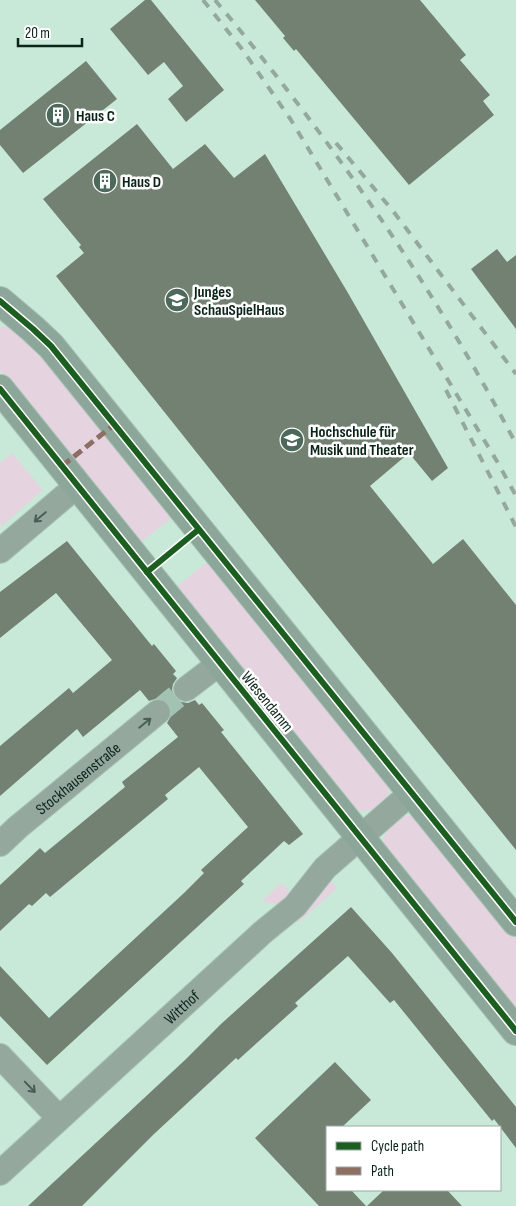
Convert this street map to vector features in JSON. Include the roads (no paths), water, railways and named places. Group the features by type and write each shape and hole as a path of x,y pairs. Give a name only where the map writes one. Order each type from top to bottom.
{"street":[{"path":"0,301 33,328 51,346 516,922"},
{"name":"Wiesendamm","path":"0,389 516,1031"},
{"path":"0,551 78,485"},
{"path":"186,689 220,663"},
{"name":"Stockhausenstraße","path":"0,844 18,827 158,712"},
{"path":"360,838 412,793"},
{"name":"Witthof","path":"0,1173 256,938 295,906 325,868 360,838"},
{"path":"0,1056 59,1118"}],"tunnel":[{"path":"158,712 186,689"}],"railway":[{"path":"203,0 242,49 291,120 516,496"},
{"path":"215,0 299,105 378,214 450,327 516,444"},
{"path":"336,143 393,211 516,374"},
{"path":"446,390 516,527"}],"place":[{"name":"Haus C","path":"58,115"},
{"name":"Haus D","path":"105,181"},
{"name":"Junges SchauSpielHaus","path":"177,300"},
{"name":"Hochschule für Musik und Theater","path":"292,440"}]}
